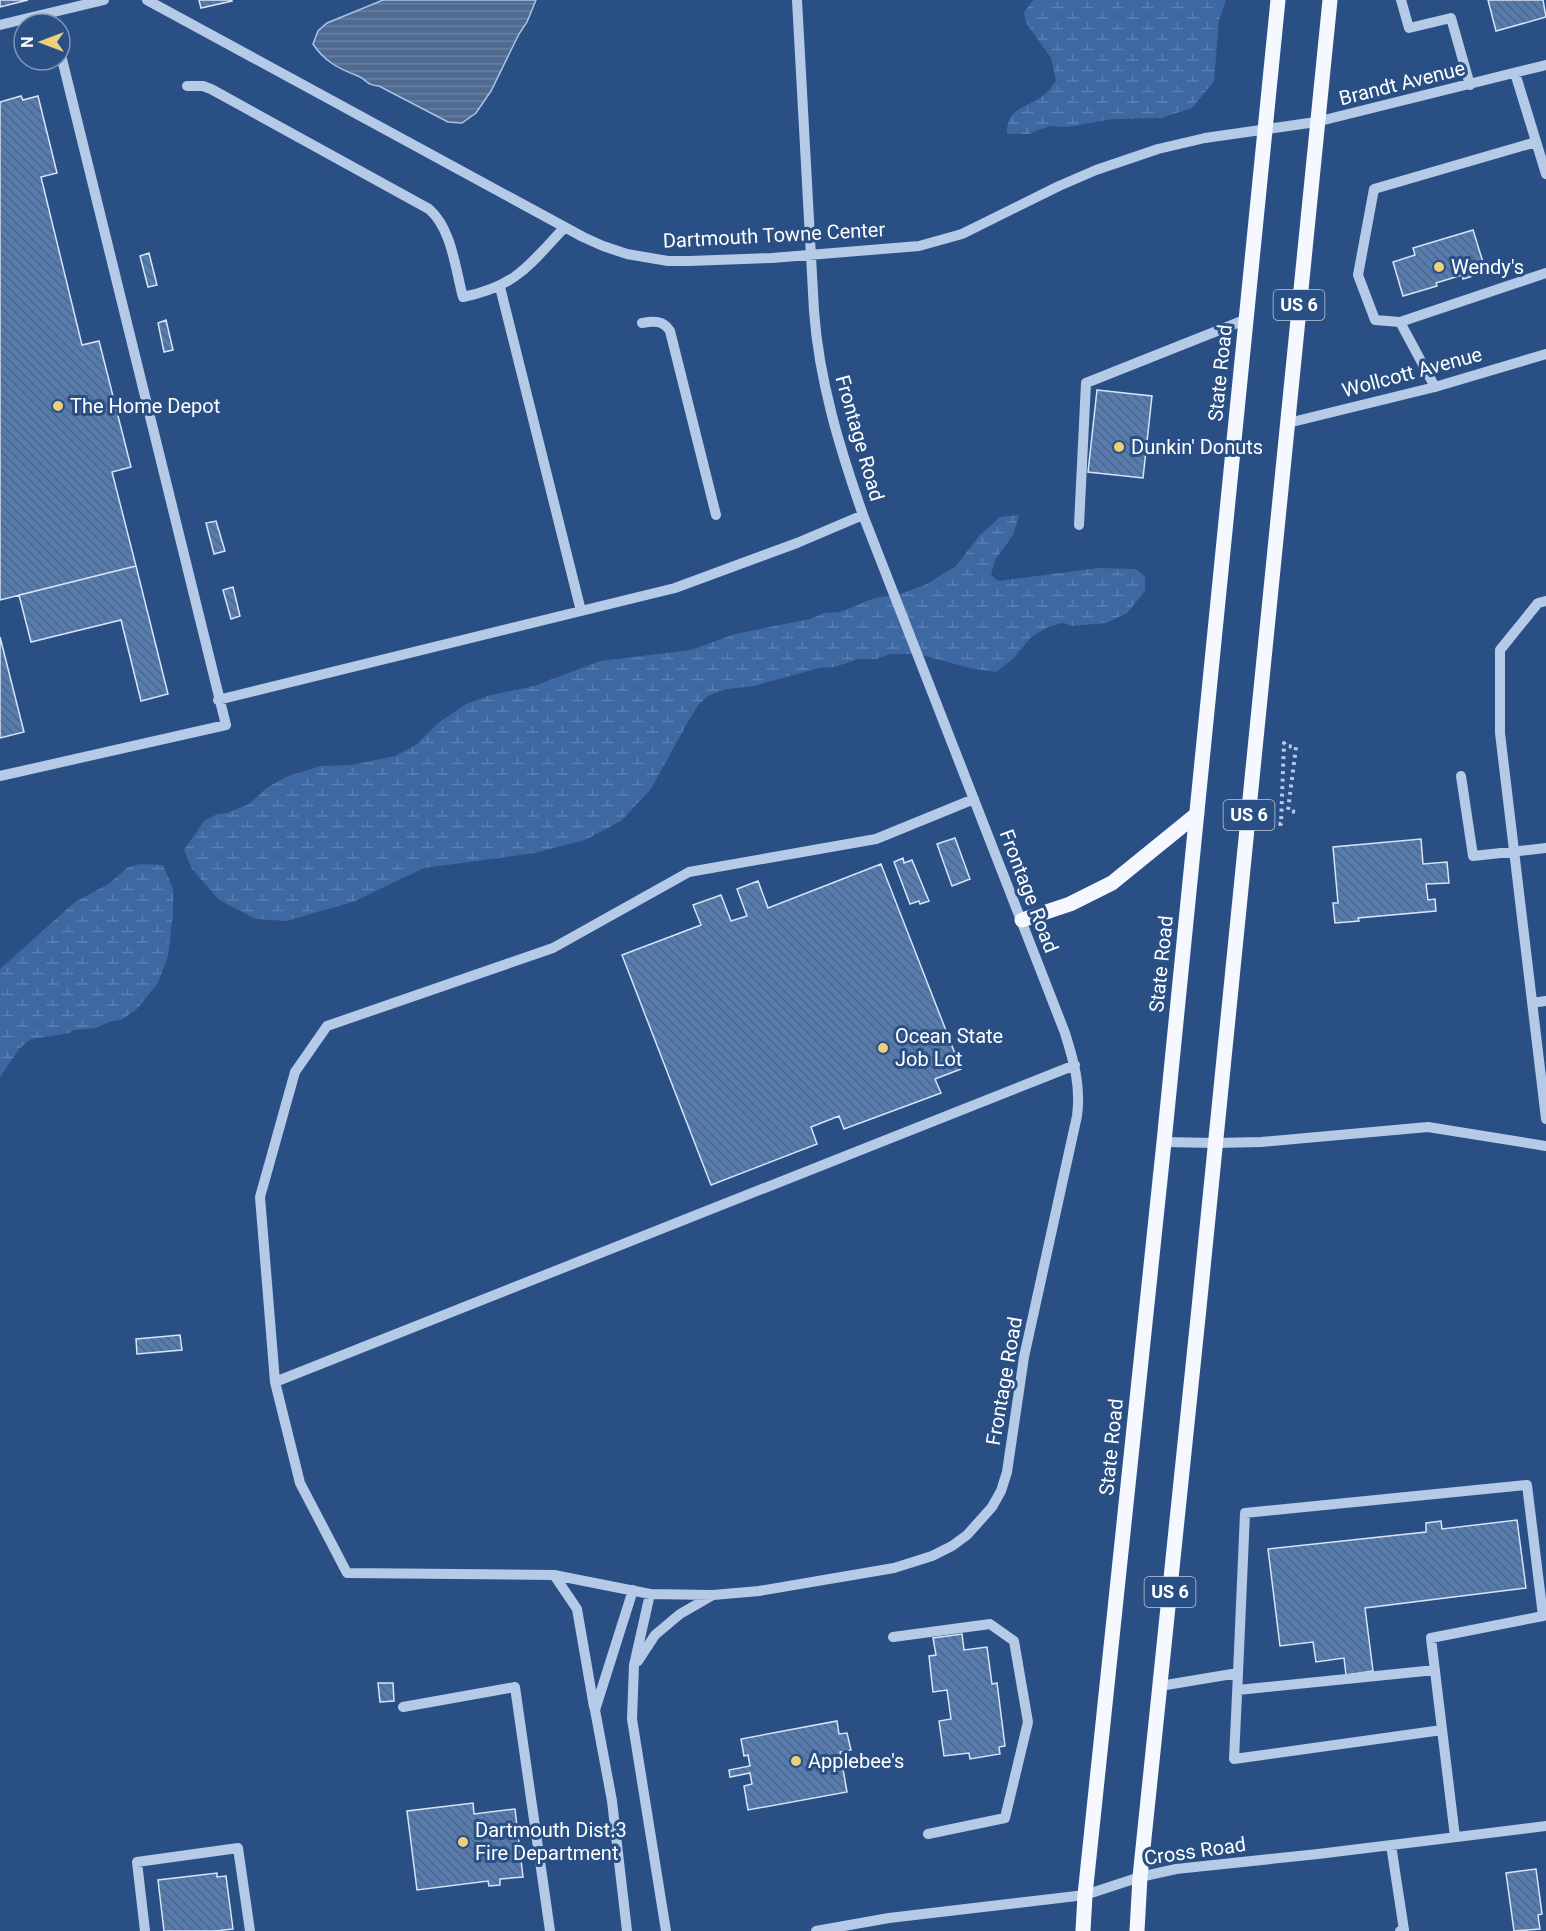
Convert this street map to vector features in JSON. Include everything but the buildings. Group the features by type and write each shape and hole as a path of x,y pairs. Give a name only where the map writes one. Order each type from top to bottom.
{"main road":[{"name":"State Road","path":"1083,1931 1278,0"},
{"name":"US 6","path":"1137,1931 1140,1877 1330,0"},
{"path":"1022,920 1070,904 1112,883 1197,814"}],"street":[{"path":"69,12 104,0"},
{"name":"Dartmouth Towne Center","path":"147,0 565,227 603,246 627,254 668,261 760,258 899,248 939,242 981,226 1029,200 1128,159 1185,142 1265,130"},
{"name":"Frontage Road","path":"275,1382 300,1483 347,1573 554,1575 650,1594 713,1595 759,1591 910,1564 951,1546 967,1535 992,1506 1001,1491 1007,1472 1024,1357 1077,1116 1079,1097 1075,1065 1022,920 863,515 845,462 819,361 810,254 797,0"},
{"path":"1401,0 1409,28 1451,18 1470,85"},
{"name":"Brandt Avenue","path":"1265,130 1316,122 1546,65"},
{"path":"0,776 225,725 65,72"},
{"path":"1515,74 1546,174"},
{"path":"187,86 202,86 211,89 429,209 437,216 446,231 463,297 500,287 524,270 565,227"},
{"path":"1536,142 1374,189 1358,274 1375,320 1400,322 1546,273"},
{"path":"500,287 581,611"},
{"path":"1079,525 1086,384 1246,319"},
{"path":"642,322 657,321 667,326 670,331 717,515"},
{"path":"1400,322 1435,387"},
{"name":"Wollcott Avenue","path":"1288,423 1435,387 1546,354"},
{"path":"218,700 675,588 797,543 863,515"},
{"path":"1546,601 1538,603 1500,650 1500,733 1546,1119"},
{"path":"1461,776 1473,856 1546,848"},
{"path":"974,799 876,839 689,872 553,948 327,1026 295,1072 260,1197 275,1382 1075,1065"},
{"path":"1532,1003 1546,1001"},
{"path":"1164,1142 1261,1142 1428,1127 1546,1146"},
{"path":"1442,1730 1234,1759 1245,1513 1527,1485 1543,1616 1431,1638 1455,1837"},
{"path":"554,1575 577,1610 612,1802 627,1931"},
{"path":"595,1710 633,1590"},
{"path":"650,1594 634,1665 632,1719 666,1931"},
{"path":"634,1665 655,1635 680,1614 713,1595"},
{"path":"893,1637 990,1624 1014,1641 1028,1722 1005,1818 928,1834"},
{"path":"1238,1690 1435,1670"},
{"path":"1160,1686 1238,1673"},
{"path":"403,1707 515,1687 550,1931"},
{"name":"Cross Road","path":"816,1931 889,1918 1085,1895 1140,1877 1176,1869 1546,1826"},
{"path":"1391,1845 1403,1931"},
{"path":"145,1931 136,1862 238,1848 250,1931"}],"path":[{"path":"1271,823 1281,824 1284,743 1286,746 1296,747 1288,810 1295,812"}],"green space":[{"path":"1033,0 1226,0 1219,20 1214,81 1192,108 1161,118 1113,119 1068,127 1049,126 1029,134 1007,134 1013,114 1043,96 1056,81 1051,58 1026,23 1024,12"},
{"path":"1019,515 1013,535 995,560 991,575 998,581 1098,568 1136,569 1145,577 1145,591 1127,613 1106,623 1072,626 1063,623 1048,627 1031,637 1013,659 996,672 970,668 918,654 890,654 876,659 859,659 834,667 819,668 754,686 727,689 710,695 699,704 651,789 621,821 585,840 535,853 424,868 353,902 286,921 256,919 219,900 192,869 184,850 204,821 217,814 227,813 249,804 268,787 286,777 320,766 352,765 395,756 416,745 438,723 466,704 491,695 534,686 600,661 691,650 735,634 810,619 824,613 840,612 875,598 900,594 925,585 956,566 980,535 1000,517"},
{"path":"140,864 163,865 173,888 173,913 168,956 158,983 136,1010 121,1020 111,1021 96,1028 73,1030 70,1033 31,1039 19,1049 0,1077 0,969 75,902 110,883 128,867"}],"shaded area":[{"path":"383,0 536,0 491,91 476,113 462,123 448,122 379,86 371,85 327,60 313,44 318,31 327,23"}],"place":[{"name":"Wendy's","path":"1439,267"},
{"name":"The Home Depot","path":"58,406"},
{"name":"Dunkin' Donuts","path":"1119,447"},
{"name":"Ocean State Job Lot","path":"883,1048"},
{"name":"Applebee's","path":"796,1761"},
{"name":"Dartmouth Dist.3 Fire Department","path":"463,1842"}]}
